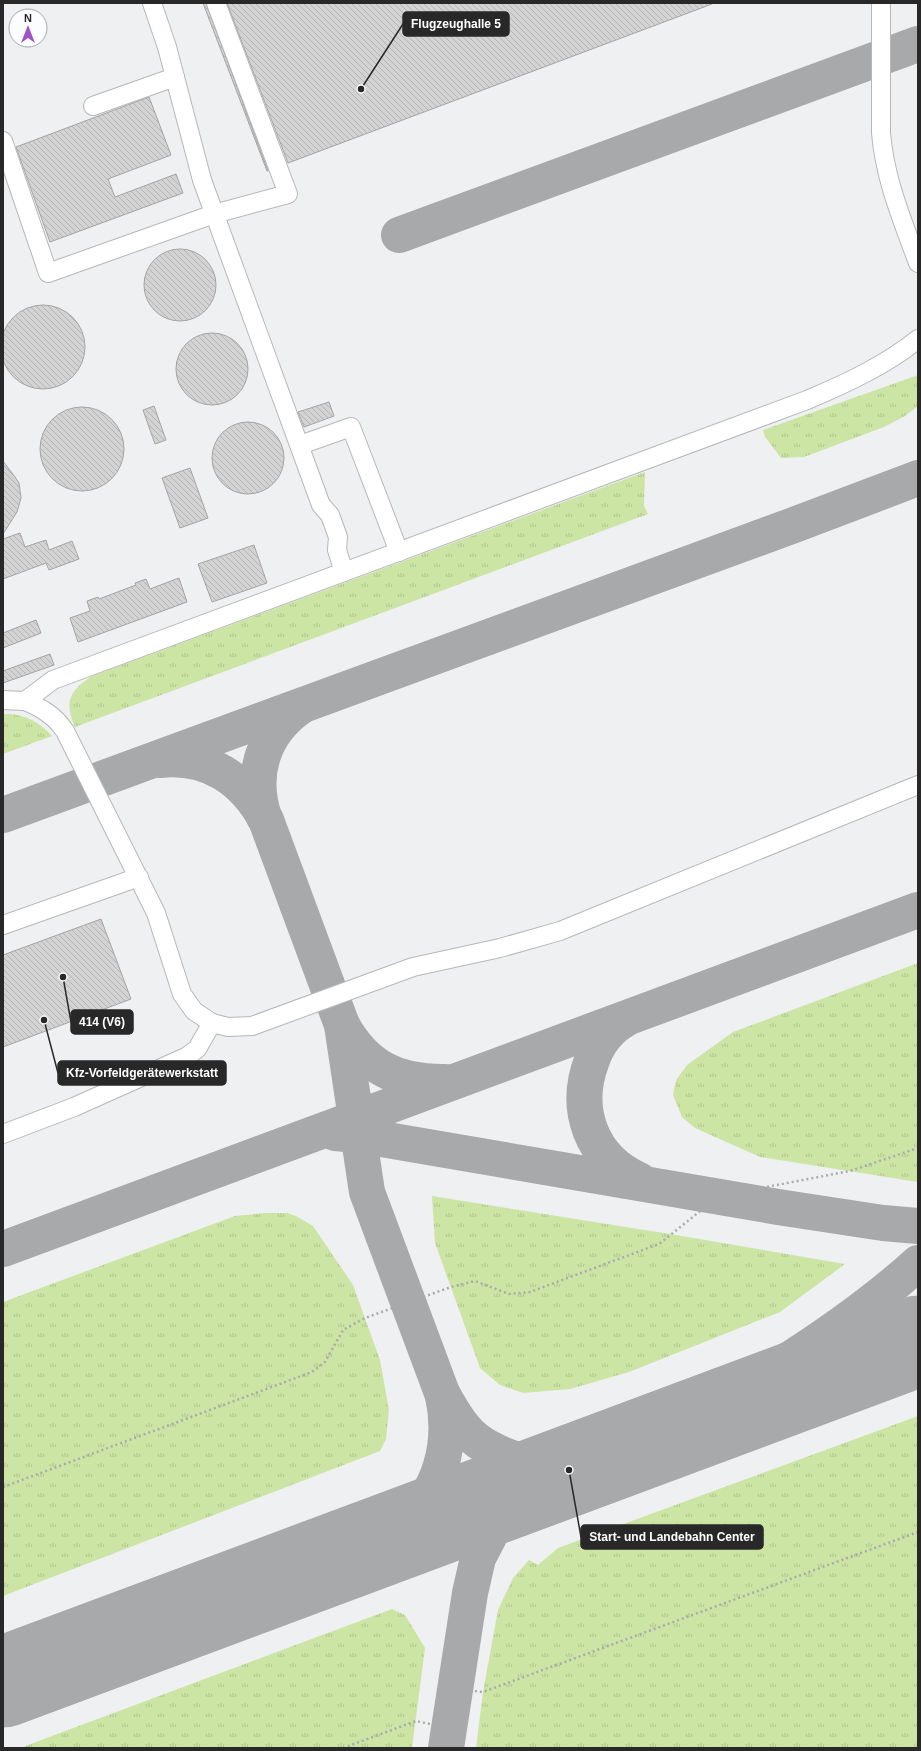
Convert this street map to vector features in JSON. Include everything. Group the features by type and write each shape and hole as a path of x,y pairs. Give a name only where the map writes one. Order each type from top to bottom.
{"lane":[{"path":"152,3 168,47 202,180 321,504 330,515 338,537 337,550 344,572"},
{"path":"3,141 48,273 214,214 288,194 216,3"},
{"path":"881,3 881,133 883,150 889,183 918,263"},
{"path":"93,106 175,77"},
{"path":"25,701 52,680 807,400 878,365 907,348 918,339"},
{"path":"300,445 351,427 399,552"},
{"path":"3,700 25,701 45,710 53,716 63,728 139,877 163,931 182,994 194,1011 212,1023 228,1027 252,1026 413,967 500,948 560,930 918,785"},
{"path":"3,925 139,877"},
{"path":"3,1134 74,1107 186,1057 197,1049 212,1023"}],"path":[{"path":"3,1487 312,1372 325,1362 343,1330 365,1318 451,1287 475,1282 509,1294 530,1292 659,1244 719,1196 850,1172 918,1148"},
{"path":"455,1689 483,1692 918,1532"},
{"path":"343,1748 416,1721 449,1728"}],"green space":[{"path":"918,375 918,406 905,416 884,427 804,457 781,458 765,437 763,430"},
{"path":"645,472 644,506 648,514 75,727 69,704 71,698 78,687 92,676"},
{"path":"3,714 17,715 30,719 42,726 52,736 3,754"},
{"path":"918,963 918,1182 760,1157 695,1128 682,1117 673,1095 676,1080 687,1065 733,1032"},
{"path":"432,1196 845,1264 780,1312 629,1372 570,1389 523,1393 500,1385 480,1368 435,1243"},
{"path":"265,1213 287,1213 296,1216 313,1226 353,1285 380,1360 389,1410 386,1439 380,1451 3,1596 3,1302 235,1216"},
{"path":"918,1416 918,1748 476,1748 483,1692 498,1610 513,1578 529,1560 538,1565 558,1548"},
{"path":"392,1609 405,1615 425,1648 412,1748 20,1748"}],"building":[{"path":"203,3 206,3 268,171 267,171"},
{"path":"227,3 712,3 712,4 288,163"},
{"path":"149,97 171,155 108,179 115,197 176,174 183,193 50,242 16,147"},
{"path":"180,249 200,255 210,265 216,285 210,305 200,315 180,321 160,315 150,305 144,285 150,265 160,255"},
{"path":"43,305 51,306 66,312 78,324 84,339 84,355 78,370 66,382 51,388 43,389 35,388 20,382 8,370 2,355 1,347 2,339 8,324 20,312 35,306"},
{"path":"212,333 232,339 242,349 248,369 242,389 232,399 212,405 192,399 182,389 176,369 182,349 192,339"},
{"path":"329,402 334,416 304,427 298,412"},
{"path":"154,406 166,440 155,444 143,410"},
{"path":"82,407 98,410 112,419 121,433 124,449 121,465 112,479 98,488 82,491 66,488 52,479 43,465 40,449 43,433 52,419 66,410"},
{"path":"248,422 268,428 278,438 284,458 278,478 268,488 248,494 228,488 218,478 212,458 218,438 228,428"},
{"path":"3,461 19,483 21,498 17,512 3,534"},
{"path":"190,468 208,518 180,528 162,478"},
{"path":"20,533 25,547 46,540 49,550 72,541 79,559 49,570 46,563 3,579 3,539"},
{"path":"254,545 267,583 212,602 198,564"},
{"path":"179,578 187,602 78,642 70,618 90,611 87,601 98,597 99,599 136,585 135,583 146,579 150,589"},
{"path":"36,620 41,633 3,648 3,633"},
{"path":"50,654 54,665 3,683 3,671"},
{"path":"101,919 131,999 3,1047 3,955"}],"taxiway":[{"path":"399,235 918,44"},
{"path":"3,815 794,525 918,478"},
{"path":"264,817 260,801 259,785 259,770 263,756 277,729 287,717 300,707"},
{"path":"160,760 177,759 194,762 209,766 223,773 247,793 257,805 266,820 342,1025 367,1192 442,1393 453,1412 468,1433 484,1445 511,1458 524,1462 551,1465 577,1463 606,1458"},
{"path":"3,1249 918,910"},
{"path":"624,1020 609,1032 600,1043 594,1054 587,1078 585,1096 586,1114 590,1130 598,1146 622,1171 639,1180"},
{"path":"342,1025 351,1040 361,1052 384,1070 412,1079 428,1082 445,1082"},
{"path":"335,1133 358,1135 778,1207 883,1223 918,1226"},
{"path":"619,1452 720,1400 779,1366 851,1318 918,1263"},
{"path":"346,1555 395,1529 415,1512 426,1498 435,1482 445,1449 446,1414 443,1396"},
{"path":"446,1748 470,1593 478,1558 491,1533 506,1512 531,1490 569,1470"},
{"path":"3,1676 34,1670"}],"runway":[{"path":"3,1682 918,1341"}],"place":[{"name":"Flugzeughalle 5","path":"361,89"},
{"name":"414 (V6)","path":"63,977"},
{"name":"Kfz-Vorfeldgerätewerkstatt","path":"44,1020"},
{"name":"Start- und Landebahn Center","path":"569,1470"}]}
